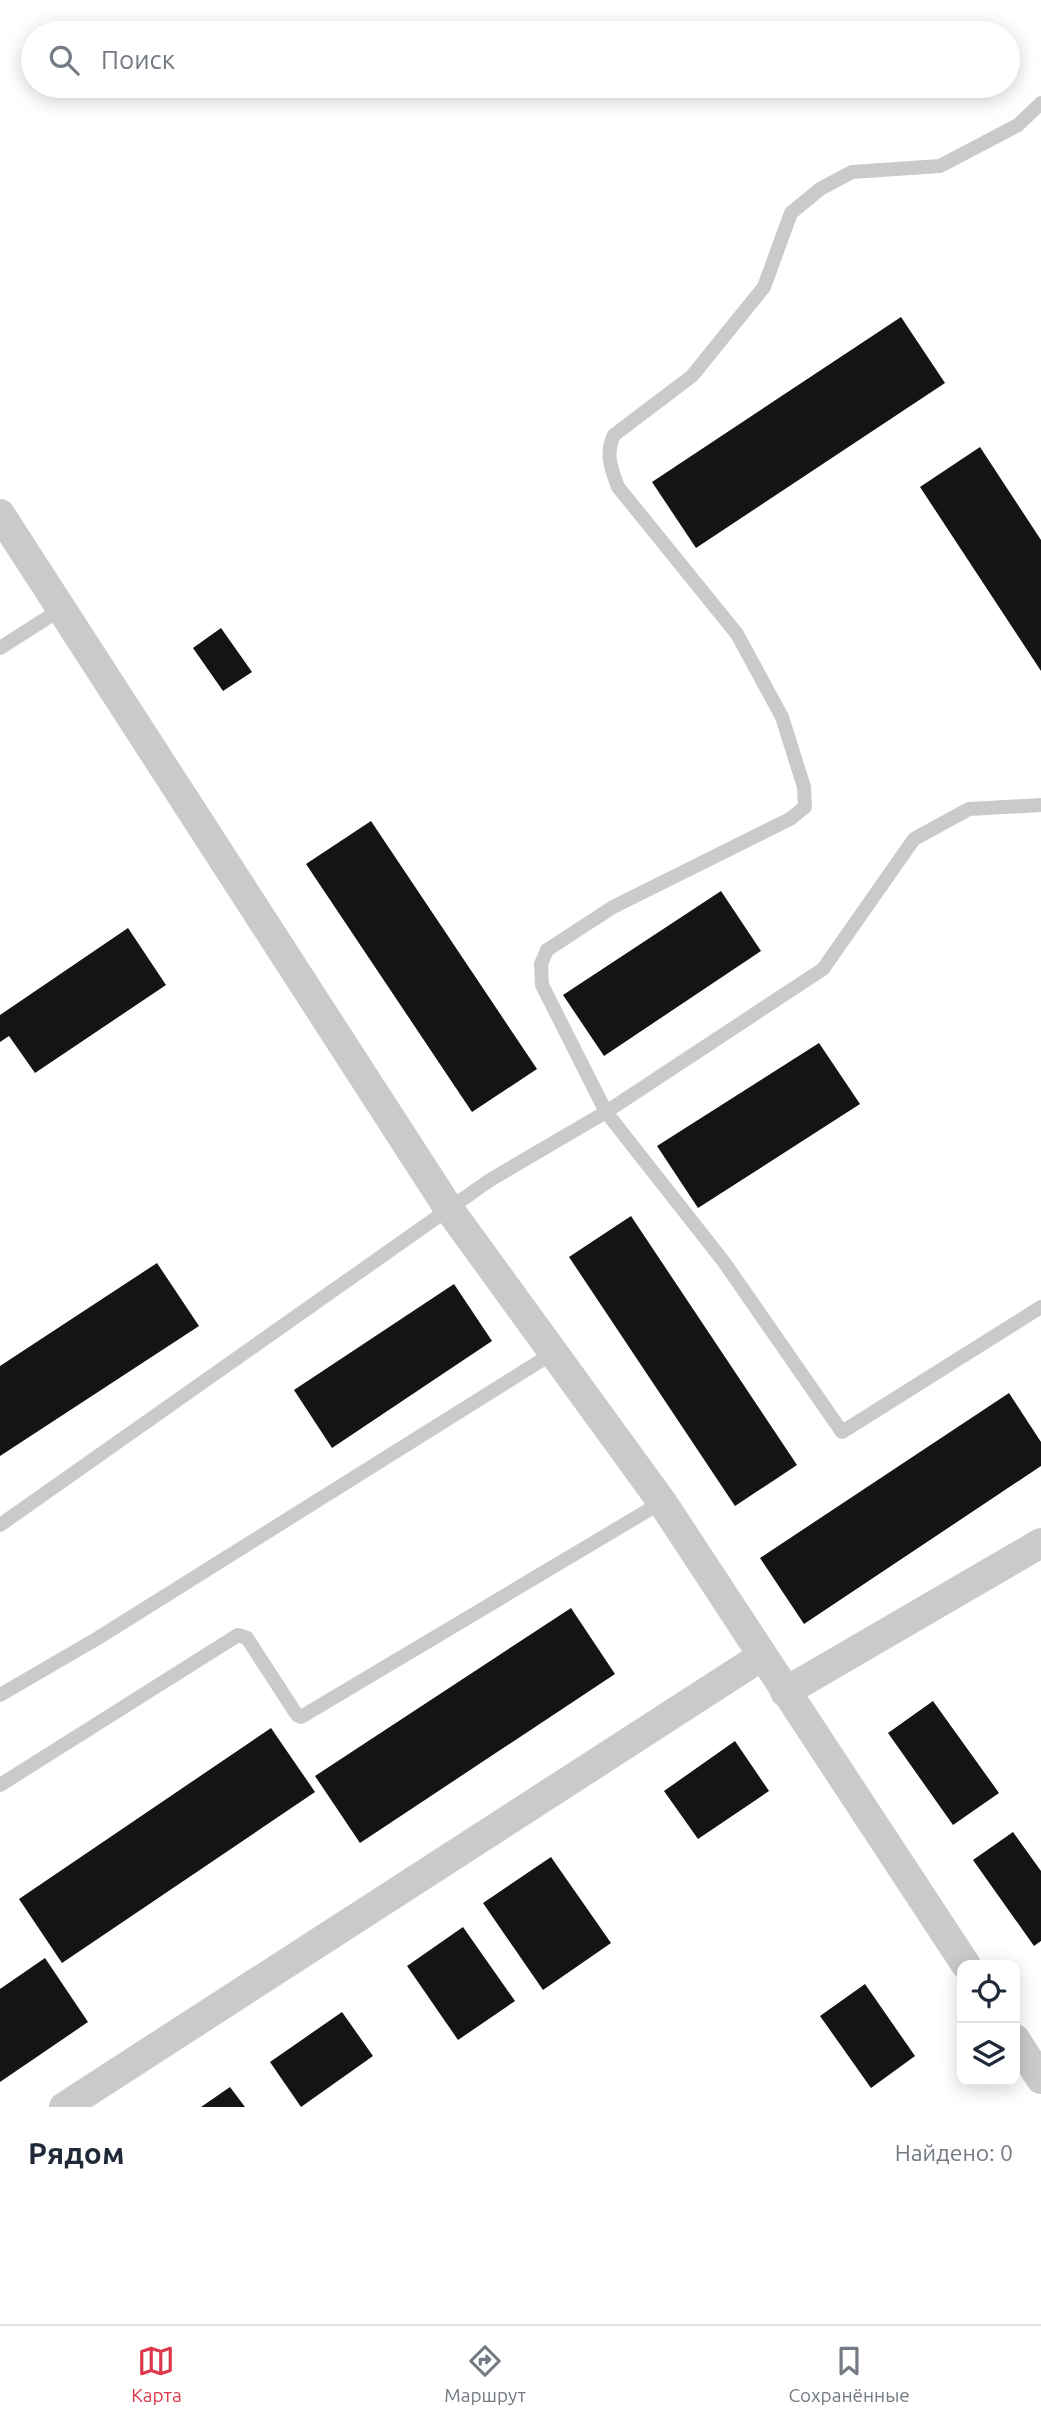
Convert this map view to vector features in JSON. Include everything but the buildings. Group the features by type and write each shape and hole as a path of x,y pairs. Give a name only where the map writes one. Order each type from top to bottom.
{"street":[{"path":"0,514 449,1209 662,1502 963,1960"},
{"path":"785,1692 1041,1543"},
{"path":"64,2107 762,1656"},
{"path":"1020,2046 1041,2078"}],"lane":[{"path":"1041,103 1018,125 940,166 852,172 820,188 791,213 764,287 692,376 614,435 609,445 609,460 618,487 737,634 782,717 804,787 806,807 790,819 613,906 547,950 541,964 542,985 606,1112 724,1262 842,1432 1041,1307"},
{"path":"0,648 61,609"},
{"path":"0,1525 490,1180 606,1112 824,970 914,839 969,808 1041,805"},
{"path":"0,1695 98,1639 553,1353"},
{"path":"0,1785 237,1635 247,1639 300,1717 662,1502"}]}
